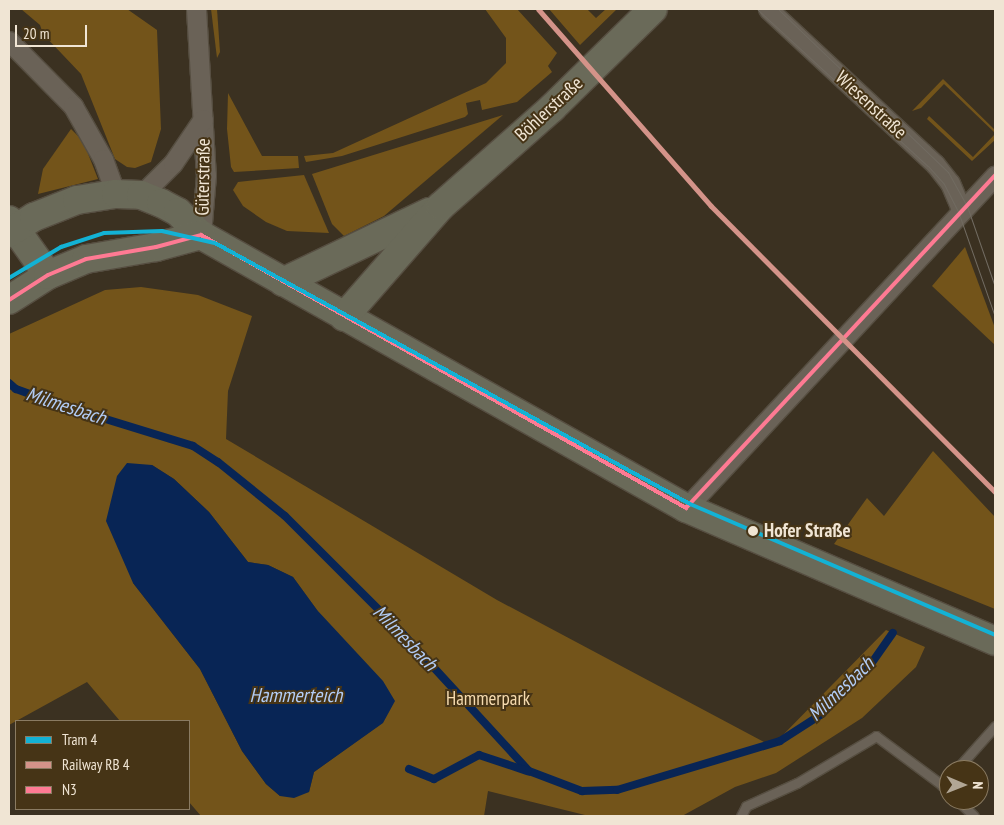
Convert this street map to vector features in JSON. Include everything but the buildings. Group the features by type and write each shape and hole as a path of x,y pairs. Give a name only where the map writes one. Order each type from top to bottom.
{"main road":[{"name":"Böhlerstraße","path":"344,317 441,206 552,108 653,9"},
{"path":"48,275 11,227 69,203 128,195 178,212 201,235 686,508 995,640"},
{"name":"Böhlerstraße","path":"283,282 441,206"},
{"path":"9,300 48,275 95,257 156,247 201,235"}],"street":[{"name":"Güterstraße","path":"196,9 206,175 201,235"},
{"name":"Wiesenstraße","path":"768,9 935,164 950,183 962,210"},
{"path":"9,41 73,106 103,159 128,195"},
{"name":"Güterstraße","path":"128,195 173,163 203,119"},
{"path":"686,508 995,175"}],"lane":[{"path":"965,760 995,726"},
{"path":"741,816 746,806 797,783 876,736 939,783"}],"green space":[{"path":"21,9 127,9 157,30 161,129 151,162 135,168 127,167 115,159 81,74 43,34 40,25"},
{"path":"211,9 217,9 220,52 217,58"},
{"path":"485,9 517,9 557,53 548,66 552,72 517,102 482,110 480,100 466,103 468,114 465,117 342,156 306,162 304,156 333,153 486,83 506,63 506,38"},
{"path":"549,9 587,9 596,18 606,9 617,9 580,45"},
{"path":"943,79 995,130 995,133 944,84 921,108 912,111"},
{"path":"228,93 262,156 298,156 299,168 234,172 231,167 227,129"},
{"path":"503,115 384,216 344,236 332,224 312,174"},
{"path":"929,116 973,157 995,134 995,140 972,161 927,119"},
{"path":"71,129 83,141 98,179 38,194 43,169"},
{"path":"304,175 329,233 287,231 266,222 243,206 233,190 238,182"},
{"path":"965,247 995,328 995,345 932,286"},
{"name":"Hammerpark","path":"141,287 198,295 252,316 228,391 226,439 497,600 764,742 776,742 886,630 925,647 916,667 862,718 776,773 735,787 682,816 589,816 488,791 484,816 201,816 190,803 190,720 119,720 87,682 9,725 9,334 105,290","holes":["152,465 174,479 209,512 248,562 268,565 293,577 317,610 382,723 314,772 309,792 280,796 266,784 242,751 200,669 133,583"]},
{"path":"933,451 995,517 995,609 834,544 867,498 884,516"}],"water":[{"name":"Hammerteich","path":"127,463 152,465 174,479 209,512 248,562 268,565 293,577 317,610 383,681 395,701 383,723 314,772 309,792 294,798 280,796 266,784 242,751 200,669 133,583 106,521 117,476"}],"waterway":[{"name":"Milmesbach","path":"9,383 16,389 60,405 193,446 218,462 285,516 402,633 529,771 582,791 617,790 780,741 822,714 871,664 893,633"},
{"path":"409,769 434,779 479,755 527,771"}],"tram line":[{"path":"757,9 928,166 944,184 959,214 995,317"},
{"path":"778,9 948,172 967,206 995,287"},
{"name":"4","path":"9,278 61,247 104,233 162,231 215,243 690,504 995,635"}],"transit line":[{"path":"538,9 711,206 995,492"},
{"name":"N3","path":"9,300 48,275 86,259 156,247 201,235 686,508 995,175"}],"place":[{"name":"Hofer Straße","path":"753,531"}]}
